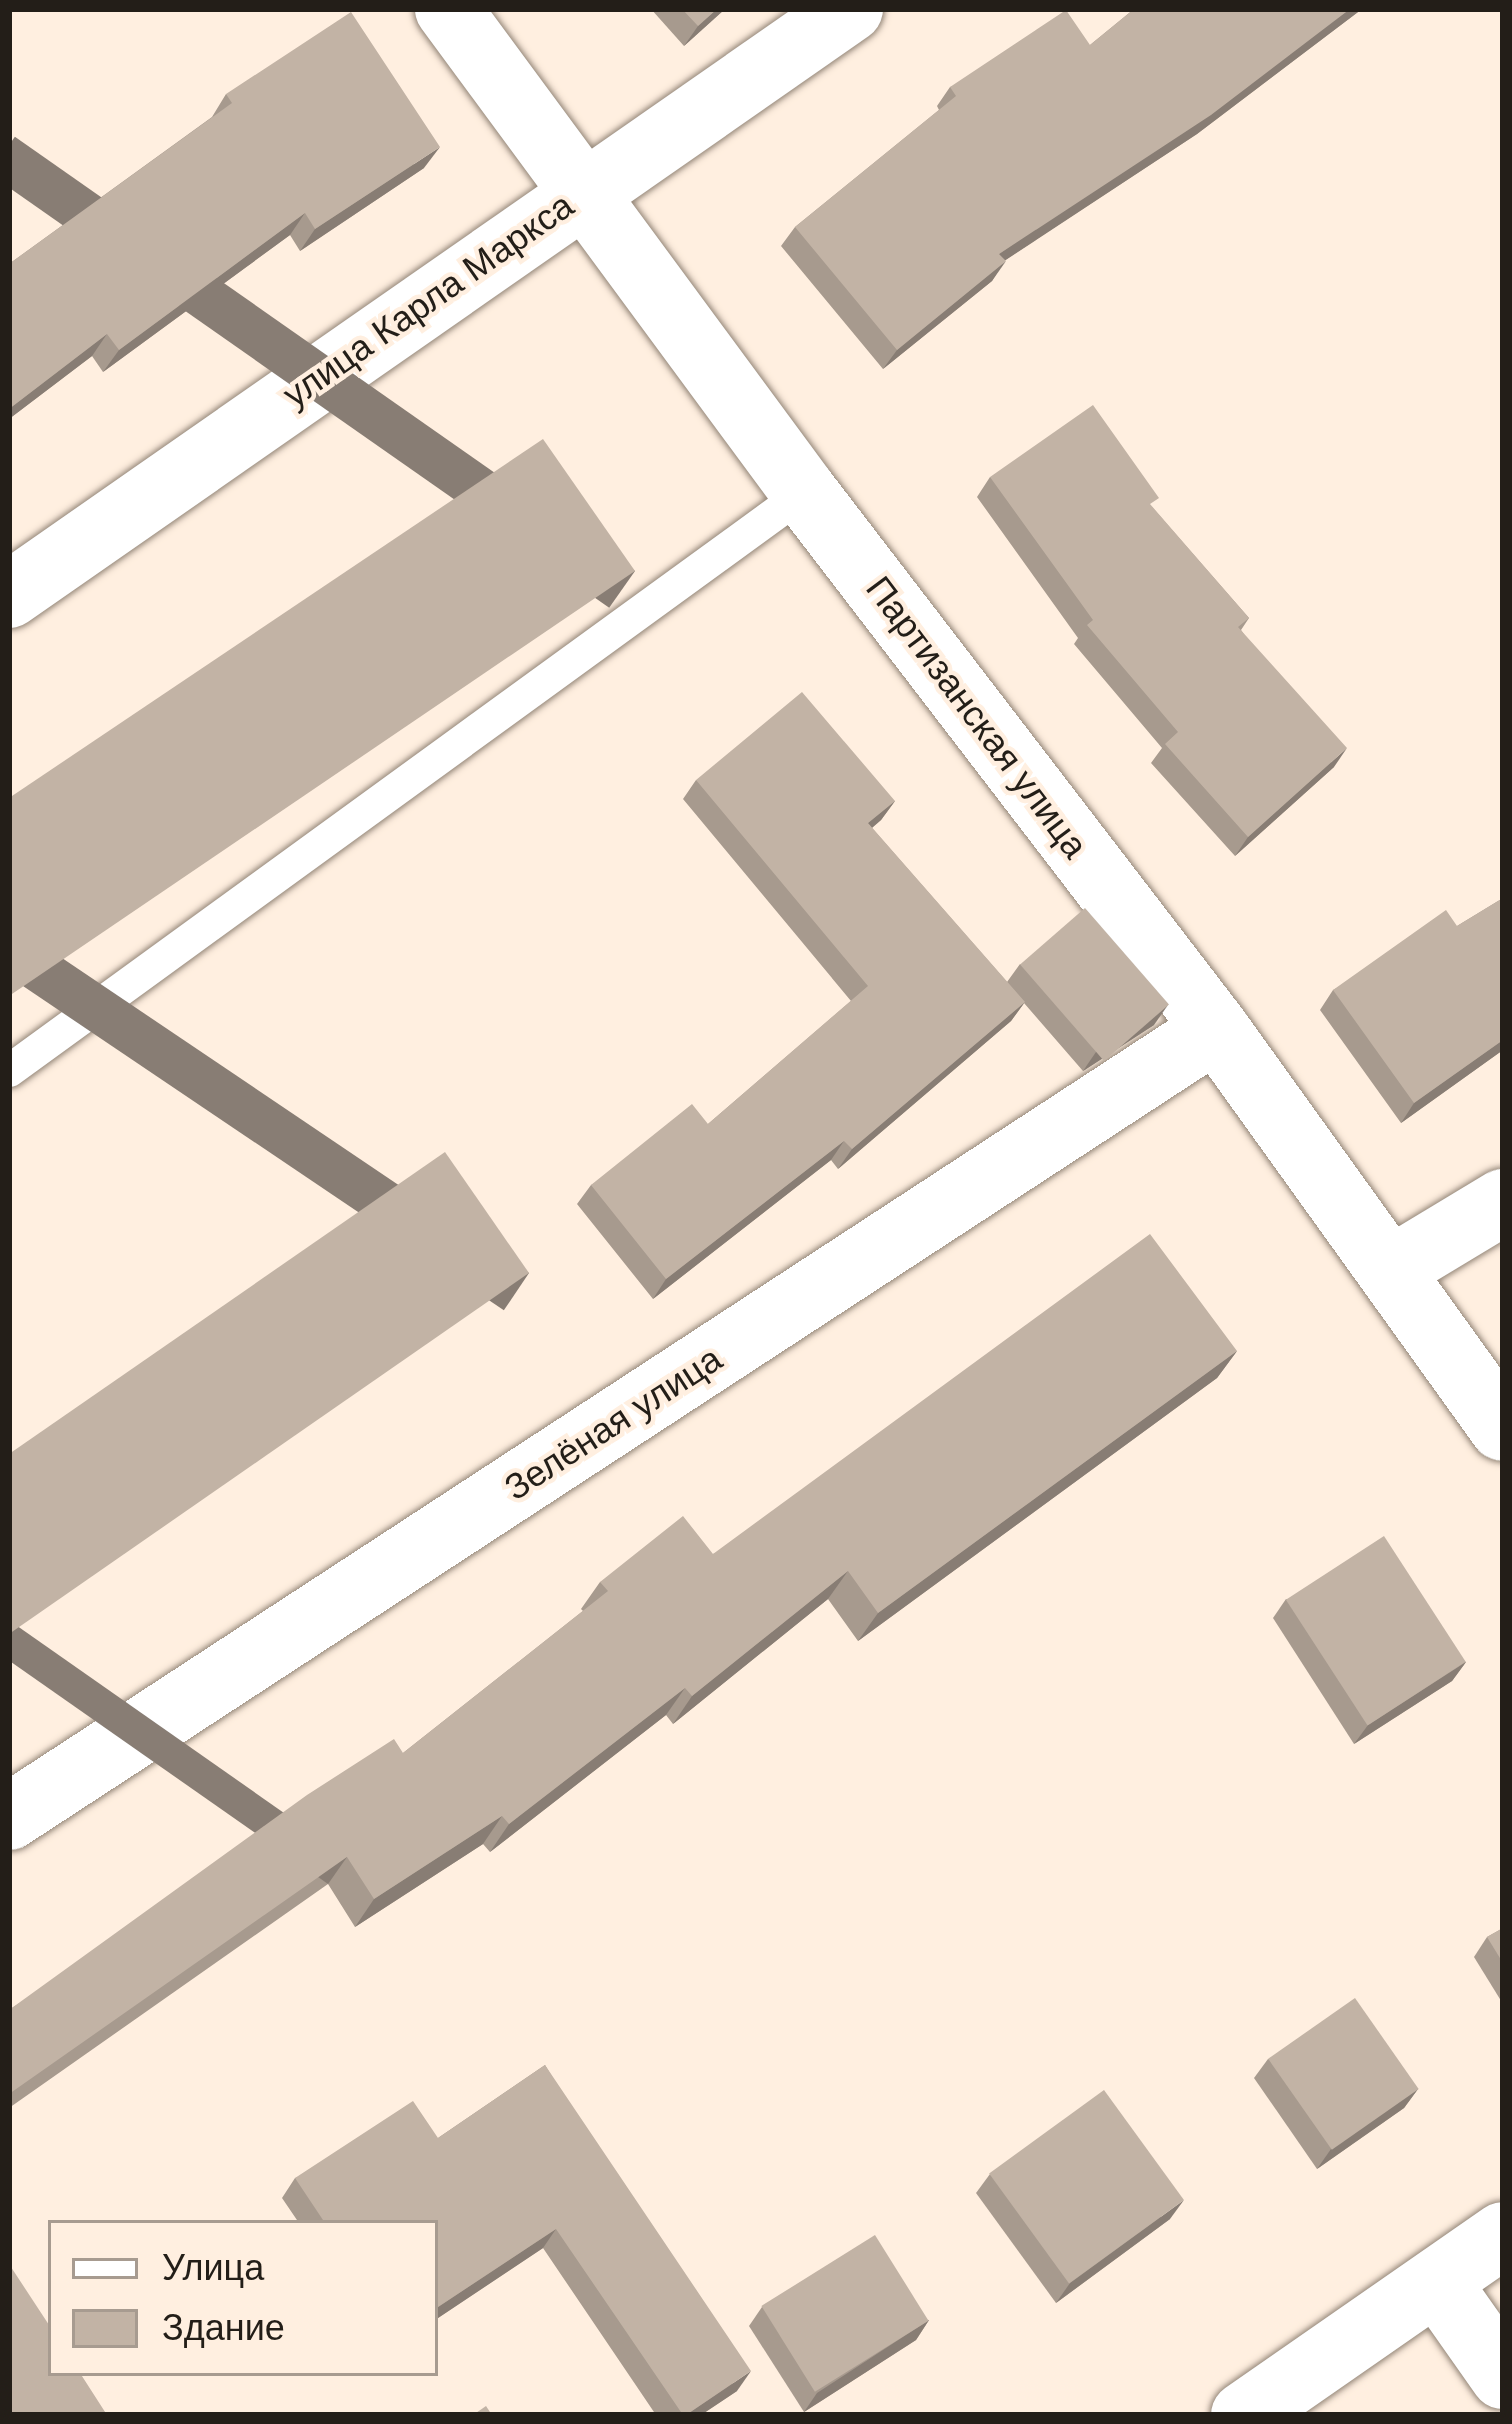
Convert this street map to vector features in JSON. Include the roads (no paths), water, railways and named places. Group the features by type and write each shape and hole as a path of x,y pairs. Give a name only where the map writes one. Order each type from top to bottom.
{"street":[{"name":"Партизанская улица","path":"448,9 804,492 1216,1029 1503,1428"},
{"name":"улица Карла Маркса","path":"9,595 850,9"},
{"name":"Зелёная улица","path":"9,1817 1216,1029"},
{"path":"1392,1268 1503,1202"},
{"path":"1244,2415 1503,2235"},
{"path":"1438,2282 1503,2376"}],"lane":[{"path":"9,1070 804,492"}]}
